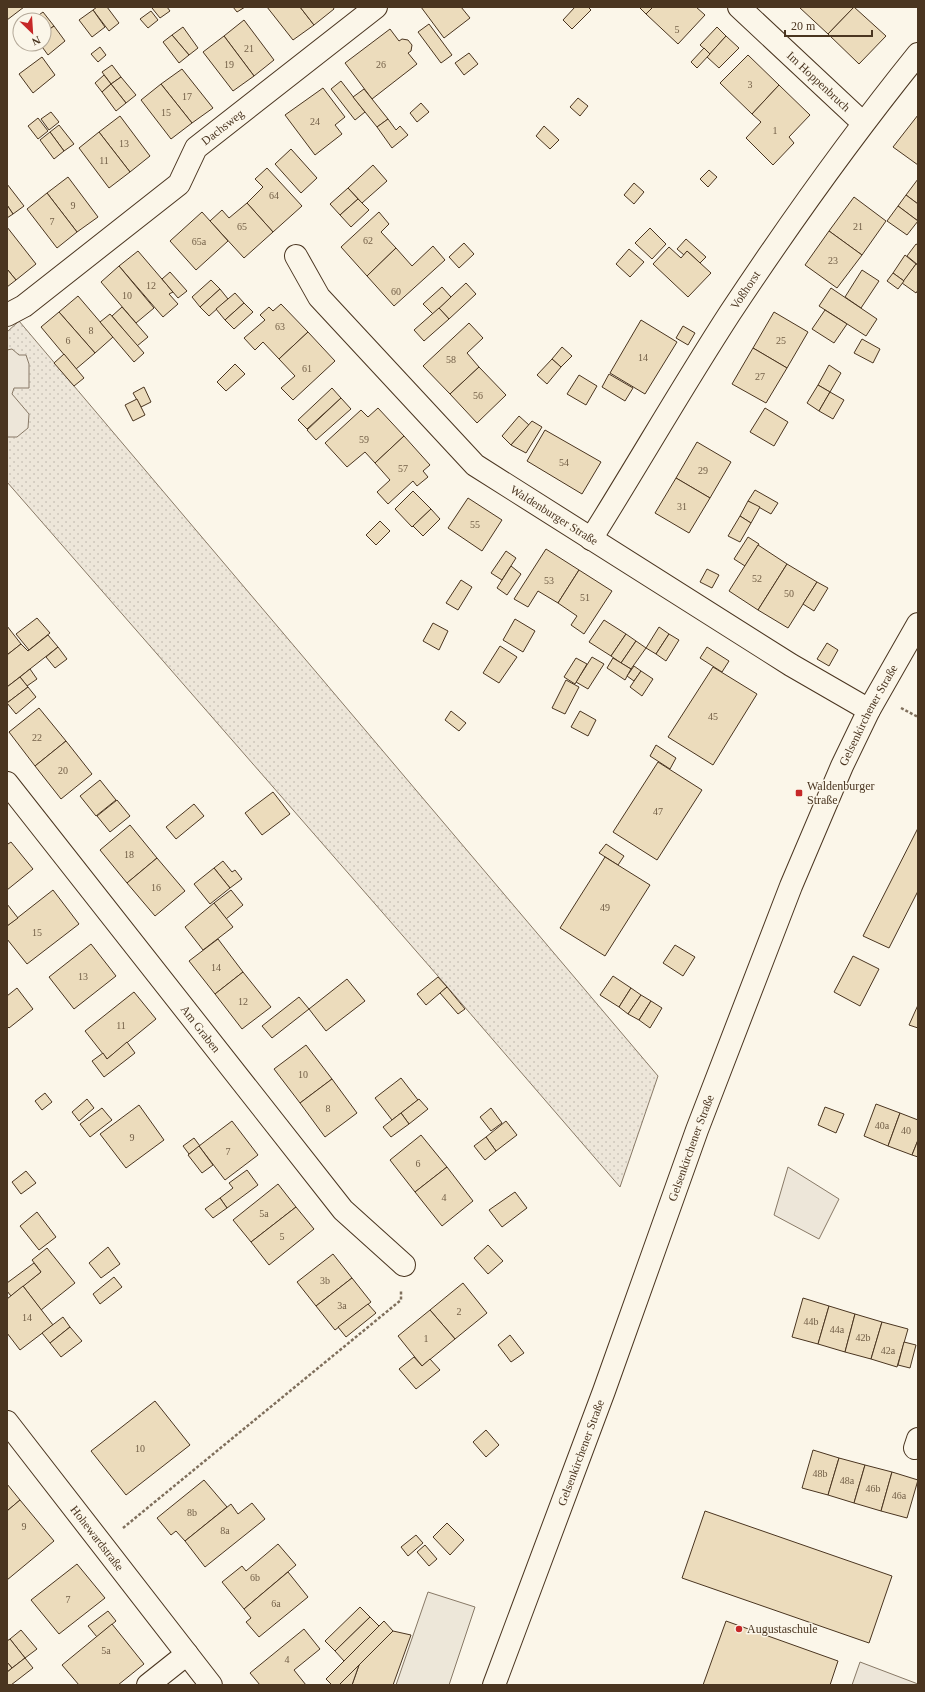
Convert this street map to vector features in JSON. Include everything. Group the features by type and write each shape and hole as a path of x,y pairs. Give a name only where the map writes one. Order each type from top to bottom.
{"street":[{"name":"Dachsweg","path":"7,315 24,306 179,184 196,148 376,7"},
{"name":"Im Hoppenbruch","path":"739,7 863,123"},
{"name":"Voßhorst","path":"591,539 730,314 793,221 863,123 918,54"},
{"name":"Waldenburger Straße","path":"296,256 320,297 475,465 791,665 869,710"},
{"name":"Gelsenkirchener Straße","path":"494,1685 604,1391 697,1130 791,886 842,766 869,710 918,624"},
{"name":"Am Graben","path":"7,783 343,1210 404,1265"},
{"name":"Hohewardstraße","path":"7,1422 211,1685"},
{"path":"148,1685 187,1654"}],"path":[{"path":"102,1544 401,1300 404,1265"}],"shaded area":[{"path":"19,321 658,1076 620,1187 7,482 7,332"},
{"path":"12,349 19,355 26,355 29,364 29,388 14,388 12,394 29,414 28,428 17,437 7,437 7,350"},
{"path":"788,1167 839,1199 819,1239 774,1215"},
{"path":"428,1592 475,1607 449,1685 396,1685"},
{"path":"860,1662 918,1684 918,1685 852,1685"}],"building":[{"path":"7,7 24,7 17,12 12,12 12,16 7,20"},
{"path":"97,7 107,7 119,23 109,31 93,10"},
{"path":"167,7 170,11 160,18 152,8"},
{"path":"233,7 245,7 237,12"},
{"path":"267,7 300,7 314,25 293,40"},
{"path":"300,7 333,7 334,9 314,25"},
{"path":"421,7 461,7 470,18 444,38"},
{"path":"575,7 588,7 591,10 572,29 563,20"},
{"path":"639,7 653,7 646,14"},
{"path":"653,7 696,7 705,15 678,44 646,14"},
{"path":"799,7 854,7 828,34"},
{"path":"854,7 886,36 859,64 828,34"},
{"path":"93,10 105,27 92,37 79,20"},
{"path":"151,11 158,20 148,28 140,19"},
{"path":"244,20 274,60 254,76 224,36"},
{"path":"429,24 452,55 441,63 418,32"},
{"path":"54,26 65,41 52,52 52,27"},
{"path":"183,27 198,48 189,55 172,35"},
{"path":"717,27 726,36 710,54 700,45"},
{"path":"390,29 399,41 402,39 408,40 412,45 411,51 408,53 417,64 372,99 345,63"},
{"path":"172,35 189,55 179,63 163,42"},
{"path":"224,36 254,76 233,91 203,52"},
{"path":"726,36 739,48 719,68 707,57"},
{"path":"100,47 106,55 98,62 91,54"},
{"path":"704,48 710,54 697,68 691,62"},
{"path":"469,53 478,64 464,75 455,63"},
{"path":"748,55 779,85 752,114 720,83"},
{"path":"42,57 55,75 33,93 19,74"},
{"path":"112,65 121,77 111,84 102,72"},
{"path":"182,69 213,108 192,123 161,84"},
{"path":"104,75 111,84 102,92 95,83"},
{"path":"121,77 136,95 126,103 111,84"},
{"path":"341,81 365,112 355,120 331,89"},
{"path":"111,84 126,103 116,111 102,92"},
{"path":"161,84 192,123 171,139 141,100"},
{"path":"779,85 810,115 789,137 794,143 773,165 746,138 761,122 752,114"},
{"path":"323,88 345,117 335,125 342,134 315,155 285,115"},
{"path":"364,89 388,119 377,127 353,97"},
{"path":"578,98 588,106 580,116 570,107"},
{"path":"421,103 429,112 417,122 410,113"},
{"path":"51,112 59,122 49,130 41,119"},
{"path":"918,115 918,165 893,147"},
{"path":"120,116 150,156 130,172 99,132"},
{"path":"38,118 48,131 38,139 28,126"},
{"path":"388,119 396,130 400,126 408,135 392,148 377,127"},
{"path":"59,125 74,144 64,151 50,132"},
{"path":"544,126 559,140 550,149 536,136"},
{"path":"50,132 64,151 54,159 40,140"},
{"path":"99,132 130,172 109,188 79,148"},
{"path":"291,149 317,178 301,193 275,164"},
{"path":"373,165 387,181 362,203 348,188"},
{"path":"267,168 302,206 273,232 247,203 263,187 255,179"},
{"path":"709,170 717,177 708,187 700,179"},
{"path":"68,177 98,217 77,232 47,193"},
{"path":"918,179 918,204 906,195"},
{"path":"634,183 644,192 634,204 624,195"},
{"path":"7,184 24,206 13,214 7,205"},
{"path":"348,188 358,199 340,215 330,204"},
{"path":"47,193 77,232 57,248 27,209"},
{"path":"906,195 918,204 918,221 898,206"},
{"path":"854,197 886,221 862,255 829,231"},
{"path":"358,199 369,210 351,227 340,215"},
{"path":"247,203 273,232 244,258 210,221 222,210 229,218"},
{"path":"7,205 13,214 7,218"},
{"path":"898,206 918,221 907,235 887,221"},
{"path":"202,212 228,241 196,270 170,241"},
{"path":"379,212 389,224 381,232 396,248 367,276 341,247"},
{"path":"7,227 36,264 16,280 7,269"},
{"path":"650,228 666,244 652,259 635,243"},
{"path":"829,231 862,255 837,288 805,265"},
{"path":"686,239 706,257 700,263 687,251 684,255 677,249"},
{"path":"464,243 474,254 459,268 449,257"},
{"path":"916,244 918,245 918,265 907,256"},
{"path":"433,246 445,260 394,306 367,276 396,248 412,266"},
{"path":"669,247 681,258 687,251 711,273 688,297 653,264"},
{"path":"629,249 644,262 630,277 616,264"},
{"path":"138,251 173,292 169,294 178,304 163,317 119,266"},
{"path":"905,255 916,264 904,281 893,273"},
{"path":"916,264 918,265 918,290 916,293 902,283"},
{"path":"119,266 154,308 136,323 101,282"},
{"path":"7,269 16,280 7,287"},
{"path":"862,270 879,281 861,308 845,297"},
{"path":"170,272 187,291 178,298 162,279"},
{"path":"893,273 904,281 898,289 887,281"},
{"path":"211,280 220,289 200,307 192,297"},
{"path":"466,283 476,294 449,319 439,308"},
{"path":"442,287 451,297 433,314 423,304"},
{"path":"831,288 877,319 866,336 819,306"},
{"path":"220,289 228,299 209,316 200,307"},
{"path":"235,293 244,303 225,320 216,309"},
{"path":"78,296 113,337 95,353 59,312"},
{"path":"244,303 253,312 234,329 225,320"},
{"path":"281,304 308,332 279,359 263,342 255,350 244,338 265,320 260,315 269,307 273,311"},
{"path":"122,307 148,337 137,346 112,316"},
{"path":"439,308 449,319 424,341 414,330"},
{"path":"825,310 847,324 834,343 812,329"},
{"path":"59,312 95,353 76,369 41,327"},
{"path":"774,312 808,332 787,368 753,348"},
{"path":"110,314 144,353 134,362 100,322"},
{"path":"641,320 677,342 645,394 610,373"},
{"path":"469,323 483,338 467,353 479,367 450,394 423,366"},
{"path":"683,326 695,333 688,345 676,338"},
{"path":"308,332 335,361 293,400 281,388 295,376 279,359"},
{"path":"862,339 880,349 873,363 854,353"},
{"path":"562,347 572,356 561,367 552,359"},
{"path":"753,348 787,368 766,403 732,384"},
{"path":"64,354 84,378 74,386 54,363"},
{"path":"552,359 561,367 547,384 537,375"},
{"path":"235,364 245,374 226,391 217,382"},
{"path":"829,365 841,373 830,392 818,385"},
{"path":"479,367 506,395 477,423 450,394"},
{"path":"609,374 633,388 625,401 602,387"},
{"path":"579,375 597,386 586,405 567,394"},
{"path":"818,385 830,392 819,411 807,403"},
{"path":"144,387 151,402 141,407 133,393"},
{"path":"332,388 341,398 307,429 298,420"},
{"path":"830,392 844,400 833,419 819,411"},
{"path":"341,398 351,409 316,440 307,430"},
{"path":"137,399 145,415 133,421 125,405"},
{"path":"378,408 404,436 375,463 365,452 347,467 325,443 361,410 368,417"},
{"path":"765,408 788,422 774,446 750,432"},
{"path":"519,416 529,425 511,445 502,436"},
{"path":"532,421 542,427 526,453 511,445"},
{"path":"545,430 601,462 582,494 527,461"},
{"path":"404,436 430,465 423,471 428,477 417,486 413,481 388,504 377,492 390,480 375,463"},
{"path":"697,442 731,462 710,498 676,478"},
{"path":"676,478 710,498 689,533 655,513"},
{"path":"755,490 778,503 771,514 748,501"},
{"path":"413,491 431,509 412,527 395,509"},
{"path":"468,498 502,520 482,551 448,528"},
{"path":"748,501 760,507 751,523 740,516"},
{"path":"431,509 440,519 423,536 413,526"},
{"path":"740,516 751,523 740,542 728,536"},
{"path":"380,521 390,531 376,545 366,535"},
{"path":"748,537 759,544 745,566 734,559"},
{"path":"758,545 787,564 758,610 729,591"},
{"path":"546,549 579,570 558,603 538,591 528,607 514,599"},
{"path":"506,551 516,558 502,580 491,573"},
{"path":"787,564 817,582 788,628 758,610"},
{"path":"511,566 521,574 507,595 497,588"},
{"path":"707,569 719,575 712,588 700,582"},
{"path":"579,570 612,591 584,634 571,625 577,616 558,603"},
{"path":"461,580 472,587 458,610 446,603"},
{"path":"817,582 828,588 814,611 803,604"},
{"path":"37,618 50,633 29,650 16,634"},
{"path":"515,619 535,631 523,652 503,640"},
{"path":"604,620 626,634 611,656 589,642"},
{"path":"433,623 448,631 439,650 423,641"},
{"path":"7,626 21,644 7,655"},
{"path":"659,627 669,634 656,654 646,648"},
{"path":"626,634 636,641 621,663 611,656"},
{"path":"669,634 679,640 666,661 656,654"},
{"path":"48,635 58,647 7,687 7,655 21,644 28,651"},
{"path":"636,641 646,648 631,669 621,663"},
{"path":"827,643 838,650 829,666 817,659"},
{"path":"500,646 517,657 499,683 483,673"},
{"path":"58,647 67,659 55,668 46,657"},
{"path":"707,647 729,661 722,672 700,658"},
{"path":"592,657 604,664 588,689 576,682"},
{"path":"576,658 587,664 575,684 564,677"},
{"path":"613,658 631,669 625,680 607,668"},
{"path":"634,666 641,671 634,681 627,676"},
{"path":"713,667 757,694 713,765 668,737"},
{"path":"30,669 37,679 27,686 20,677"},
{"path":"641,671 653,679 642,696 630,687"},
{"path":"20,677 28,687 7,703 7,687"},
{"path":"566,680 579,687 565,714 552,708"},
{"path":"28,687 36,697 16,714 7,703"},
{"path":"39,708 66,741 35,766 9,732"},
{"path":"451,711 466,723 459,731 445,720"},
{"path":"580,711 596,720 588,736 571,727"},
{"path":"66,741 92,774 61,799 35,766"},
{"path":"656,745 676,758 670,769 650,756"},
{"path":"658,762 702,790 657,860 613,832"},
{"path":"100,780 116,800 96,816 80,796"},
{"path":"273,792 290,814 262,835 245,813"},
{"path":"117,800 130,816 110,832 97,816"},
{"path":"194,804 204,816 176,839 166,827"},
{"path":"130,825 157,858 127,883 100,850"},
{"path":"918,828 918,891 889,948 863,936"},
{"path":"11,842 33,869 7,890 7,843 8,844"},
{"path":"606,844 624,856 618,865 599,853"},
{"path":"605,857 650,885 605,956 560,928"},
{"path":"157,858 185,891 155,916 127,883"},
{"path":"223,861 232,872 235,870 242,879 230,888 214,868"},
{"path":"214,868 230,888 210,904 194,884"},
{"path":"53,890 79,924 27,964 7,939 7,926"},
{"path":"231,890 243,905 226,919 214,903"},
{"path":"214,903 233,927 203,950 185,927"},
{"path":"7,904 18,918 7,926"},
{"path":"218,939 243,972 215,994 189,961"},
{"path":"91,944 116,976 74,1009 49,977"},
{"path":"675,945 695,957 683,976 663,963"},
{"path":"853,956 879,969 860,1006 834,992"},
{"path":"243,972 271,1007 242,1029 215,994"},
{"path":"613,976 631,988 619,1007 600,995"},
{"path":"438,977 447,987 426,1005 417,994"},
{"path":"347,979 365,1001 326,1031 309,1009"},
{"path":"447,987 465,1009 458,1014 440,993"},
{"path":"17,988 33,1009 9,1028 7,1026 7,996"},
{"path":"631,988 641,995 628,1014 619,1007"},
{"path":"134,992 156,1019 107,1059 85,1031"},
{"path":"641,995 651,1001 639,1020 628,1014"},
{"path":"299,997 309,1009 272,1038 262,1026"},
{"path":"651,1001 662,1008 650,1028 639,1020"},
{"path":"918,1005 918,1028 909,1025"},
{"path":"127,1042 135,1053 104,1077 92,1061 103,1053 107,1059"},
{"path":"306,1045 332,1079 300,1103 274,1069"},
{"path":"401,1078 418,1100 392,1120 375,1098"},
{"path":"332,1079 357,1113 325,1137 300,1103"},
{"path":"45,1093 52,1102 42,1110 35,1101"},
{"path":"87,1099 94,1108 79,1121 72,1112"},
{"path":"419,1099 428,1109 409,1124 401,1113"},
{"path":"876,1104 900,1113 888,1146 864,1136"},
{"path":"139,1105 164,1140 126,1168 100,1134"},
{"path":"825,1107 844,1114 836,1133 818,1125"},
{"path":"102,1108 112,1120 90,1137 80,1124"},
{"path":"491,1108 502,1123 491,1131 480,1117"},
{"path":"401,1113 409,1124 391,1137 383,1127"},
{"path":"900,1113 918,1120 918,1140 912,1155 888,1146"},
{"path":"232,1121 258,1155 225,1180 199,1146"},
{"path":"506,1121 517,1135 496,1151 486,1137"},
{"path":"421,1135 447,1167 415,1192 390,1160"},
{"path":"486,1137 496,1151 485,1160 474,1146"},
{"path":"194,1138 200,1146 189,1154 183,1146"},
{"path":"918,1140 918,1157 912,1155"},
{"path":"199,1146 213,1165 202,1173 188,1155"},
{"path":"447,1167 473,1201 442,1226 415,1192"},
{"path":"247,1170 258,1185 227,1208 220,1198 233,1188 229,1183"},
{"path":"26,1171 36,1183 21,1194 12,1182"},
{"path":"278,1184 296,1207 251,1242 233,1220"},
{"path":"515,1192 527,1208 502,1227 489,1210"},
{"path":"220,1198 227,1208 213,1218 205,1209"},
{"path":"296,1207 314,1229 269,1265 251,1242"},
{"path":"37,1212 56,1237 39,1250 20,1226"},
{"path":"488,1245 503,1261 488,1274 474,1258"},
{"path":"108,1247 120,1264 101,1278 89,1263"},
{"path":"47,1248 75,1283 41,1310 23,1286 41,1272 32,1260"},
{"path":"333,1254 352,1278 316,1306 297,1282"},
{"path":"34,1263 41,1272 11,1296 7,1291 7,1283"},
{"path":"114,1277 122,1287 100,1304 93,1294"},
{"path":"352,1278 371,1302 335,1330 316,1306"},
{"path":"463,1283 487,1313 455,1339 430,1310"},
{"path":"23,1286 53,1325 20,1350 7,1333 7,1299"},
{"path":"803,1298 829,1306 818,1344 792,1337"},
{"path":"368,1304 376,1313 346,1337 338,1327"},
{"path":"829,1306 855,1314 845,1352 818,1344"},
{"path":"430,1310 455,1339 422,1366 398,1336"},
{"path":"855,1314 882,1322 871,1359 845,1352"},
{"path":"63,1317 70,1327 50,1343 42,1333"},
{"path":"882,1322 908,1329 897,1367 871,1359"},
{"path":"70,1327 82,1341 61,1357 50,1343"},
{"path":"510,1335 524,1353 511,1362 498,1345"},
{"path":"904,1342 916,1345 910,1368 898,1365"},
{"path":"414,1357 422,1366 430,1359 440,1370 416,1389 399,1369"},
{"path":"155,1401 190,1445 126,1495 91,1451"},
{"path":"486,1430 499,1445 486,1457 473,1442"},
{"path":"813,1450 839,1458 828,1495 802,1488"},
{"path":"839,1458 865,1465 854,1503 828,1495"},
{"path":"865,1465 892,1472 881,1511 854,1503"},
{"path":"892,1472 918,1480 907,1518 881,1511"},
{"path":"204,1480 227,1507 185,1541 176,1531 171,1535 157,1518"},
{"path":"7,1484 20,1500 7,1511"},
{"path":"20,1500 54,1541 7,1580 7,1511"},
{"path":"252,1503 265,1519 205,1567 185,1541 231,1504 238,1514"},
{"path":"705,1511 892,1576 869,1643 682,1578"},
{"path":"447,1523 464,1540 450,1555 433,1537"},
{"path":"416,1535 423,1543 408,1556 401,1547"},
{"path":"278,1544 296,1565 244,1609 222,1582 242,1566 246,1571"},
{"path":"425,1545 437,1559 429,1566 417,1552"},
{"path":"77,1564 105,1598 59,1634 31,1600"},
{"path":"288,1572 308,1597 259,1637 246,1622 251,1618 244,1609"},
{"path":"360,1607 370,1617 335,1651 325,1641"},
{"path":"108,1611 116,1621 97,1637 88,1626"},
{"path":"370,1617 379,1626 344,1661 335,1651"},
{"path":"384,1621 393,1631 339,1685 332,1685 326,1679"},
{"path":"726,1621 838,1661 830,1685 703,1685"},
{"path":"112,1624 144,1664 118,1685 79,1685 62,1665"},
{"path":"304,1629 320,1649 294,1670 306,1685 260,1685 250,1673"},
{"path":"21,1630 37,1649 25,1658 10,1639"},
{"path":"393,1631 411,1635 393,1685 352,1685 359,1665"},
{"path":"10,1639 25,1658 12,1668 7,1662 7,1641"},
{"path":"25,1658 33,1668 11,1685 7,1685 7,1672"},
{"path":"7,1662 12,1668 7,1672"},
{"path":"359,1665 352,1685 339,1685"}],"place":[{"name":"Waldenburger Straße","path":"799,793"},
{"name":"Augustaschule","path":"739,1629"}]}
